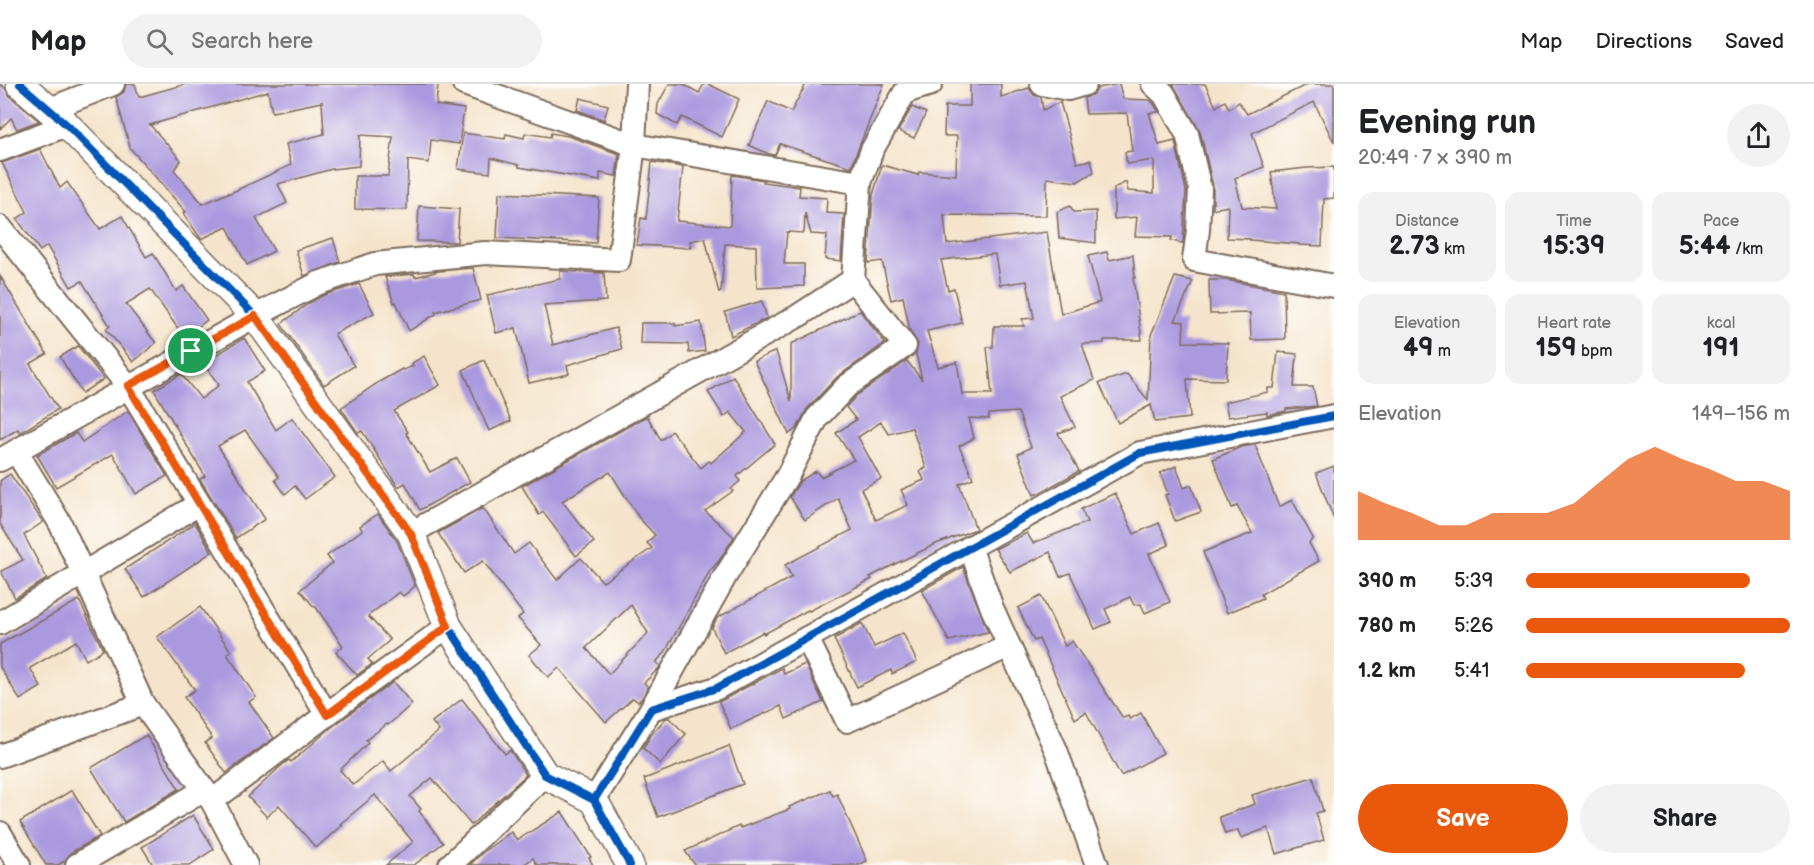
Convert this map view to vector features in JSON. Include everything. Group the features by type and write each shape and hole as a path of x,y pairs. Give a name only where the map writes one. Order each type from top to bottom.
{"street":[{"path":"20,84 58,117 255,316 411,534 448,626 545,775 594,800 630,865"},
{"path":"0,150 113,84"},
{"path":"464,84 634,145 860,183"},
{"path":"246,865 208,796 143,704 60,523 8,456 255,316 319,283 375,264 485,253 619,260 634,145 637,84"},
{"path":"594,800 651,709 726,575 788,475 817,418 847,386 905,346 853,280 860,183 872,150 904,92 931,84"},
{"path":"1042,84 1068,89 1085,84"},
{"path":"1153,84 1164,93 1187,134 1200,189 1194,260 1334,286"},
{"path":"0,227 128,386 327,715"},
{"path":"411,534 788,322 853,280"},
{"path":"651,709 717,688 1140,453 1334,416"},
{"path":"0,623 199,504"},
{"path":"970,547 992,608 1056,750 1097,865"},
{"path":"77,865 208,796 327,715 448,626"},
{"path":"807,638 847,721 1009,646"},
{"path":"0,756 143,704"},
{"path":"450,865 545,775"},
{"path":"0,833 19,865"}],"building":[{"path":"0,84 10,96 39,121 17,129 11,118 0,129"},
{"path":"126,84 135,84 139,97 186,84 438,84 436,105 464,109 459,144 431,140 429,163 408,160 407,210 355,209 355,176 388,176 393,137 360,135 359,166 332,169 278,184 287,203 256,218 274,251 247,265 227,227 201,239 183,213 186,212 130,148 116,97 124,92","holes":["268,91 272,112 322,102 324,134 286,144 291,165 203,204 174,170 181,160 150,125"]},
{"path":"669,84 683,84 699,93 704,84 708,84 739,99 722,137 682,117 677,125 657,114 658,104"},
{"path":"806,84 884,84 851,167 780,144 775,155 749,145 768,101 791,112"},
{"path":"970,84 1001,84 1001,97 1029,88 1034,95 1041,97 1043,110 1060,102 1077,163 1091,160 1094,172 1077,182 1047,178 1046,216 944,215 947,244 1047,232 1061,314 1100,302 1088,256 1107,252 1109,260 1133,255 1135,278 1133,278 1142,340 1104,340 1104,343 1082,344 1094,380 1060,396 1075,427 1058,433 1079,471 1034,495 1018,454 1031,447 1018,412 989,414 989,419 969,418 974,438 959,446 973,478 959,484 976,529 936,544 897,563 870,577 872,579 724,653 712,628 717,618 792,577 785,565 852,530 838,498 805,520 790,497 800,481 816,471 821,477 854,460 836,433 856,420 846,407 856,396 907,361 922,380 916,354 918,344 910,331 903,297 891,300 882,261 868,263 873,195 882,165 918,175 919,172 956,175 957,136 944,136 945,106 970,106","holes":["995,254 1000,285 1027,281 1034,318 1022,319 1024,326 994,326 993,347 987,347 992,394 962,394 957,362 938,367 927,331 962,323 954,288 948,290 941,260","881,422 889,434 912,428 926,468 920,471 924,480 901,490 908,505 876,520 861,489 881,479 858,437"]},
{"path":"1119,84 1123,99 1150,100 1159,112 1149,113 1159,145 1175,141 1186,190 1183,243 1171,241 1172,237 1135,236 1137,217 1114,219 1114,188 1126,182 1128,191 1154,193 1154,160 1127,164 1125,152 1132,151 1127,113 1086,114 1084,98 1094,94 1098,88"},
{"path":"1173,84 1205,84 1216,107 1225,101 1229,109 1239,102 1247,114 1308,84 1334,84 1334,142 1314,102 1252,133 1264,167 1235,178 1242,207 1276,209 1271,172 1334,167 1334,198 1324,199 1322,246 1227,238 1228,206 1213,209 1213,186 1200,131"},
{"path":"580,98 608,105 604,120 577,110"},
{"path":"912,107 926,113 914,138 898,131"},
{"path":"463,133 505,139 506,134 524,138 525,133 550,137 551,133 568,136 619,154 616,176 600,173 600,181 519,167 519,165 491,158 490,173 458,169"},
{"path":"40,149 60,188 67,182 100,229 122,216 146,257 153,253 176,291 183,286 207,320 184,337 150,289 126,304 156,343 133,362 106,329 110,326 82,281 71,287 47,246 40,251 17,219 27,212 2,163"},
{"path":"652,162 683,167 677,221 730,226 732,175 800,187 799,196 827,198 826,213 844,214 841,261 825,259 827,235 811,234 805,213 804,233 787,232 784,264 804,264 804,286 757,288 756,246 725,244 721,292 719,293 705,238 690,241 691,248 637,245 641,218 646,219"},
{"path":"499,193 599,198 596,243 497,238"},
{"path":"419,206 459,209 457,242 417,241"},
{"path":"1070,206 1074,212 1096,211 1096,243 1059,238 1057,212"},
{"path":"333,238 340,262 304,276 296,250"},
{"path":"473,268 481,300 435,312 436,314 409,331 396,302 394,303 385,277 414,274 415,277 439,271"},
{"path":"560,271 604,273 606,301 544,305 553,345 616,328 622,349 567,365 569,374 529,383 516,328 496,333 487,295 560,279"},
{"path":"0,276 47,354 30,364 58,409 20,433 18,429 0,440"},
{"path":"1175,277 1193,281 1175,321 1184,322 1183,342 1228,343 1226,380 1187,379 1190,418 1155,422 1151,405 1118,423 1099,383 1127,374 1148,400 1151,335"},
{"path":"1209,280 1226,280 1284,291 1285,339 1251,340 1250,313 1210,314"},
{"path":"359,284 374,313 334,334 354,366 324,385 281,324 324,295"},
{"path":"762,301 767,318 731,336 725,312"},
{"path":"860,311 885,343 837,377 807,409 797,428 789,434 754,361 776,351 791,401 791,344"},
{"path":"701,322 705,351 689,353 688,344 640,343 641,323 675,323 675,326"},
{"path":"244,338 265,371 247,382 276,430 292,418 335,477 305,499 295,486 285,494 275,480 279,477 245,430 218,446 265,519 236,538 200,479 205,476 154,390 181,374 201,399 219,385 203,363"},
{"path":"78,346 104,379 82,393 60,357"},
{"path":"1278,352 1297,354 1294,387 1313,387 1317,406 1286,409 1286,411 1267,415 1267,412 1228,417 1225,402 1268,392 1268,388 1274,388"},
{"path":"424,356 440,385 394,411 430,472 457,458 470,482 420,510 405,483 398,487 362,431 358,433 341,408 379,382 402,369 413,366 412,363"},
{"path":"484,360 511,421 489,431 463,370"},
{"path":"733,376 775,444 737,476 740,481 731,489 733,491 705,511 734,537 710,571 664,654 656,662 659,668 644,683 648,687 642,698 638,702 633,698 606,722 559,668 548,677 529,655 541,645 518,618 523,614 483,561 464,573 438,533 483,508 514,554 529,543 557,580 581,558 603,582 652,548 647,543 655,535 639,518 610,472 562,501 594,542 576,556 543,512 539,515 522,486 647,416 661,440 672,431 701,468 709,461 711,463 746,432 730,412 724,417 708,392","holes":["631,605 648,633 609,674 586,648"]},
{"path":"128,411 167,476 136,494 113,454 56,487 37,455 76,433 82,442"},
{"path":"1255,445 1279,507 1292,500 1313,538 1309,543 1319,561 1261,594 1263,598 1227,613 1203,552 1252,533 1237,506 1232,508 1213,459 1241,447"},
{"path":"1176,466 1184,488 1191,485 1201,512 1175,521 1160,473"},
{"path":"1334,466 1334,517 1333,517 1316,473"},
{"path":"10,474 43,522 24,535 47,579 15,598 1,571 23,560 0,524 0,481"},
{"path":"1115,493 1134,534 1159,523 1169,545 1149,554 1170,602 1145,613 1141,604 1134,605 1130,597 1105,609 1111,622 1095,629 1070,573 1060,577 1050,552 1010,572 995,549 1027,533 1033,543 1087,522 1081,509"},
{"path":"378,514 397,541 415,586 403,596 399,592 368,616 390,640 368,659 372,664 357,675 336,652 343,646 315,606 300,590 332,563 327,556 362,530 360,526"},
{"path":"195,523 212,552 144,597 125,569"},
{"path":"963,567 988,632 949,641 922,590"},
{"path":"1041,596 1065,646 1072,641 1123,718 1128,716 1130,719 1141,713 1163,753 1121,776 1086,712 1075,719 1039,639 1034,641 1018,608"},
{"path":"79,600 103,650 86,660 76,641 30,668 41,687 20,700 0,667 0,644"},
{"path":"200,607 231,651 227,654 256,697 249,702 274,738 226,773 205,743 212,738 184,697 195,690 157,637"},
{"path":"862,623 874,647 903,633 917,662 892,674 891,670 857,687 834,639"},
{"path":"805,664 823,702 786,719 781,706 731,729 719,702 782,668 784,674"},
{"path":"393,682 412,704 366,740 368,743 340,770 353,785 383,761 391,771 439,731 432,722 462,699 505,754 510,750 526,775 471,825 432,778 410,796 443,843 414,865 386,865 413,842 375,795 340,824 342,825 316,848 279,805 267,817 248,797 281,766 289,760 291,762 332,727"},
{"path":"666,718 669,718 686,734 660,764 643,748"},
{"path":"146,735 179,789 124,822 91,768"},
{"path":"729,746 743,784 658,817 644,779"},
{"path":"1313,777 1323,811 1316,813 1324,840 1276,854 1268,828 1241,838 1238,830 1225,834 1219,817 1255,804 1252,795"},
{"path":"72,790 100,836 70,853 65,861 58,865 46,865 20,822"},
{"path":"830,790 833,796 837,794 867,861 859,865 695,865 685,851 739,826 740,828 790,809 789,807"},
{"path":"562,812 591,857 589,858 593,865 537,865 533,858 523,865 470,865 483,852 511,832 517,840"},
{"path":"193,815 214,849 190,865 153,865 142,847"}],"cycle path":[{"path":"20,84 67,125 255,316 411,533 448,626 545,775 594,800 630,865"},
{"path":"594,800 651,709 717,688 1140,453 1334,416"}],"route":[{"path":"255,316 411,534 448,626 327,715 128,386 191,351 255,316"}]}
